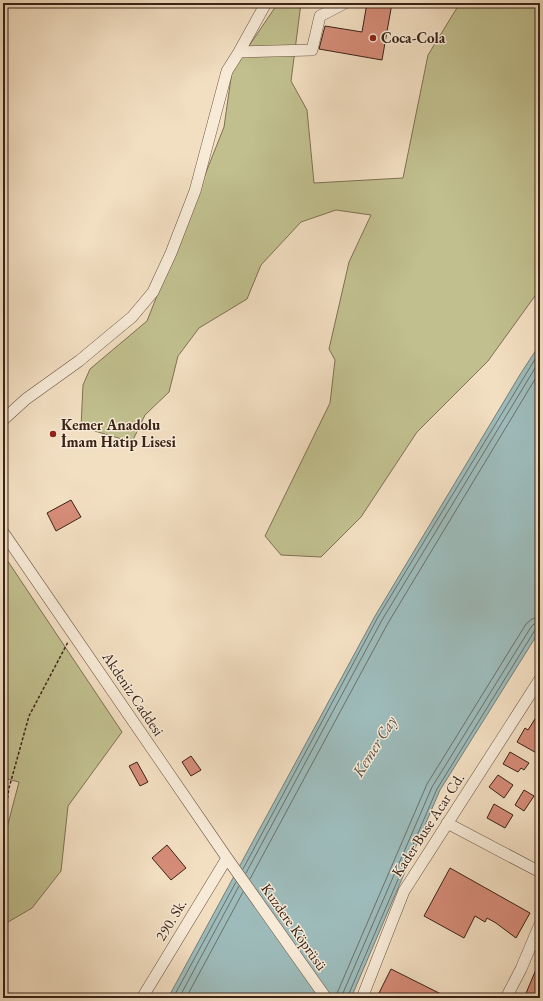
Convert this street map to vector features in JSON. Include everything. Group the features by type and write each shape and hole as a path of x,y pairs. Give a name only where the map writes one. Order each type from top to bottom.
{"street":[{"path":"3,420 26,400 79,361 132,317 153,292 171,253 194,192 227,71 266,3"},
{"path":"239,52 312,50 320,16 345,3"},
{"name":"Akdeniz Caddesi","path":"3,532 238,873"},
{"name":"Kader Buse Acar Cd.","path":"362,998 404,891 539,683"},
{"path":"447,823 540,872"},
{"name":"290. Sk.","path":"142,998 227,858"},
{"name":"Kuzdere Köprüsü","path":"238,873 326,998"},
{"path":"506,998 521,969 540,924"}],"path":[{"path":"3,828 9,788 28,716 72,633"}],"shaded area":[{"path":"278,3 301,3 291,81 307,110 314,183 403,178 428,55 460,3 540,3 540,289 488,361 417,432 361,517 321,557 281,555 265,536 330,403 335,360 329,349 349,262 371,215 336,210 301,222 261,265 247,299 199,328 178,356 169,392 145,415 132,442 81,427 83,385 90,369 147,321 224,127 232,71"},
{"path":"3,554 122,732 68,806 61,871 32,908 3,925 3,843 19,782 3,778"}],"water":[{"name":"Kemer Cay","path":"540,344 540,630 440,790 351,998 168,998 375,616 521,373"}],"building":[{"path":"367,3 392,3 382,60 319,49 325,26 362,32"},
{"path":"71,500 81,517 56,531 47,513"},
{"path":"540,711 540,755 517,742 525,728 528,730"},
{"path":"510,752 529,763 524,770 521,768 518,772 503,764"},
{"path":"191,756 201,770 191,776 182,762"},
{"path":"137,762 148,782 140,786 129,766"},
{"path":"498,775 513,785 504,798 489,787"},
{"path":"524,790 534,796 524,811 515,805"},
{"path":"494,804 513,815 505,828 487,818"},
{"path":"167,845 186,868 171,880 152,858"},
{"path":"450,868 530,913 516,938 487,918 485,922 475,916 464,938 424,916"},
{"path":"540,960 540,998 524,998"},
{"path":"391,969 449,998 383,998 378,995"}],"place":[{"name":"Coca-Cola","path":"373,38"},
{"name":"Kemer Anadolu İmam Hatip Lisesi","path":"53,434"}]}
